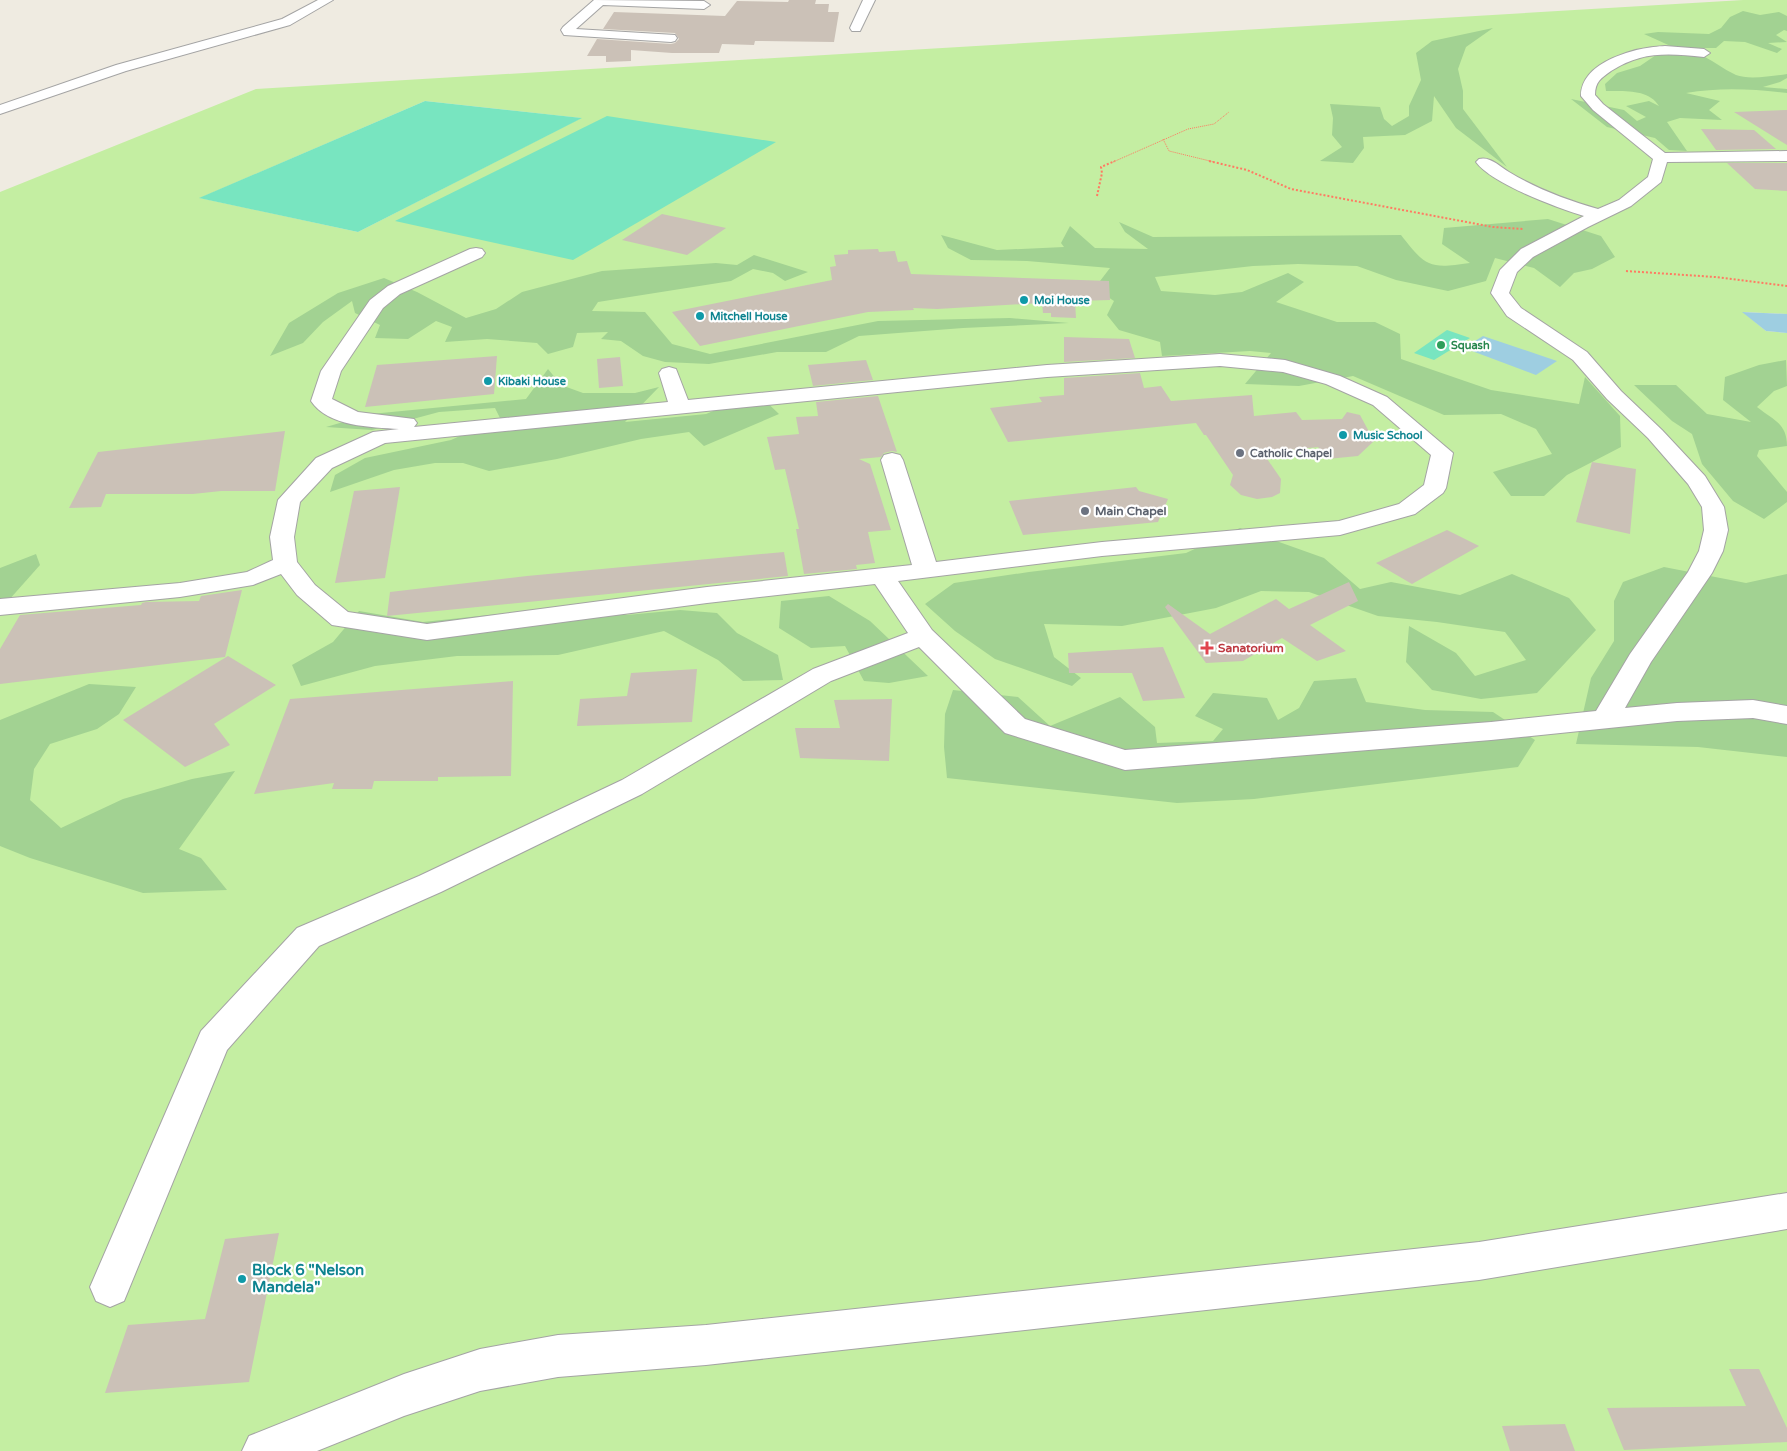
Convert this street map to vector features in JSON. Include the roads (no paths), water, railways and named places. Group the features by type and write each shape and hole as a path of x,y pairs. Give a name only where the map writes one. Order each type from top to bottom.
{"street":[{"path":"0,110 121,68 286,22 328,0"},
{"path":"671,38 568,32 567,30 601,0 704,5"},
{"path":"856,28 869,0"},
{"path":"1704,54 1669,50 1626,56 1595,76 1587,87 1588,96 1598,107 1661,158 1787,156"},
{"path":"1605,719 1639,660 1700,573 1711,551 1716,530 1713,507 1697,481 1655,434 1614,395 1580,356 1514,312 1500,293 1509,270 1527,253 1625,203 1655,179 1661,158"},
{"path":"1484,162 1509,180 1549,200 1599,215"},
{"path":"472,428 362,420 334,412 322,401 330,372 376,304 394,290 476,253"},
{"path":"1220,360 1285,366 1333,380 1380,401 1442,453 1435,488 1407,509 1340,528 1102,549 707,595 427,632 340,619 306,590 285,563 282,537 289,500 324,463 381,437 680,407 1047,371 1220,360"},
{"path":"669,373 675,385 680,407"},
{"path":"892,460 926,570"},
{"path":"0,607 180,590 253,578 285,563"},
{"path":"882,576 923,636 1016,726 1124,760 1491,731 1677,712 1753,708 1787,715"},
{"path":"110,1287 213,1041 308,937 430,884 632,787 822,675 923,636"},
{"path":"264,1451 404,1396 480,1370 558,1356 706,1345 1479,1261 1787,1211"}],"water":[{"path":"1742,312 1787,314 1787,333 1766,331"},
{"path":"1483,336 1557,361 1536,375 1464,348"}],"place":[{"name":"Moi House","path":"1024,300"},
{"name":"Mitchell House","path":"700,316"},
{"name":"Squash","path":"1441,345"},
{"name":"Kibaki House","path":"488,381"},
{"name":"Music School","path":"1343,435"},
{"name":"Catholic Chapel","path":"1240,453"},
{"name":"Main Chapel","path":"1085,511"},
{"name":"Sanatorium","path":"1207,648"},
{"name":"Block 6 \"Nelson Mandela\"","path":"242,1279"}]}
